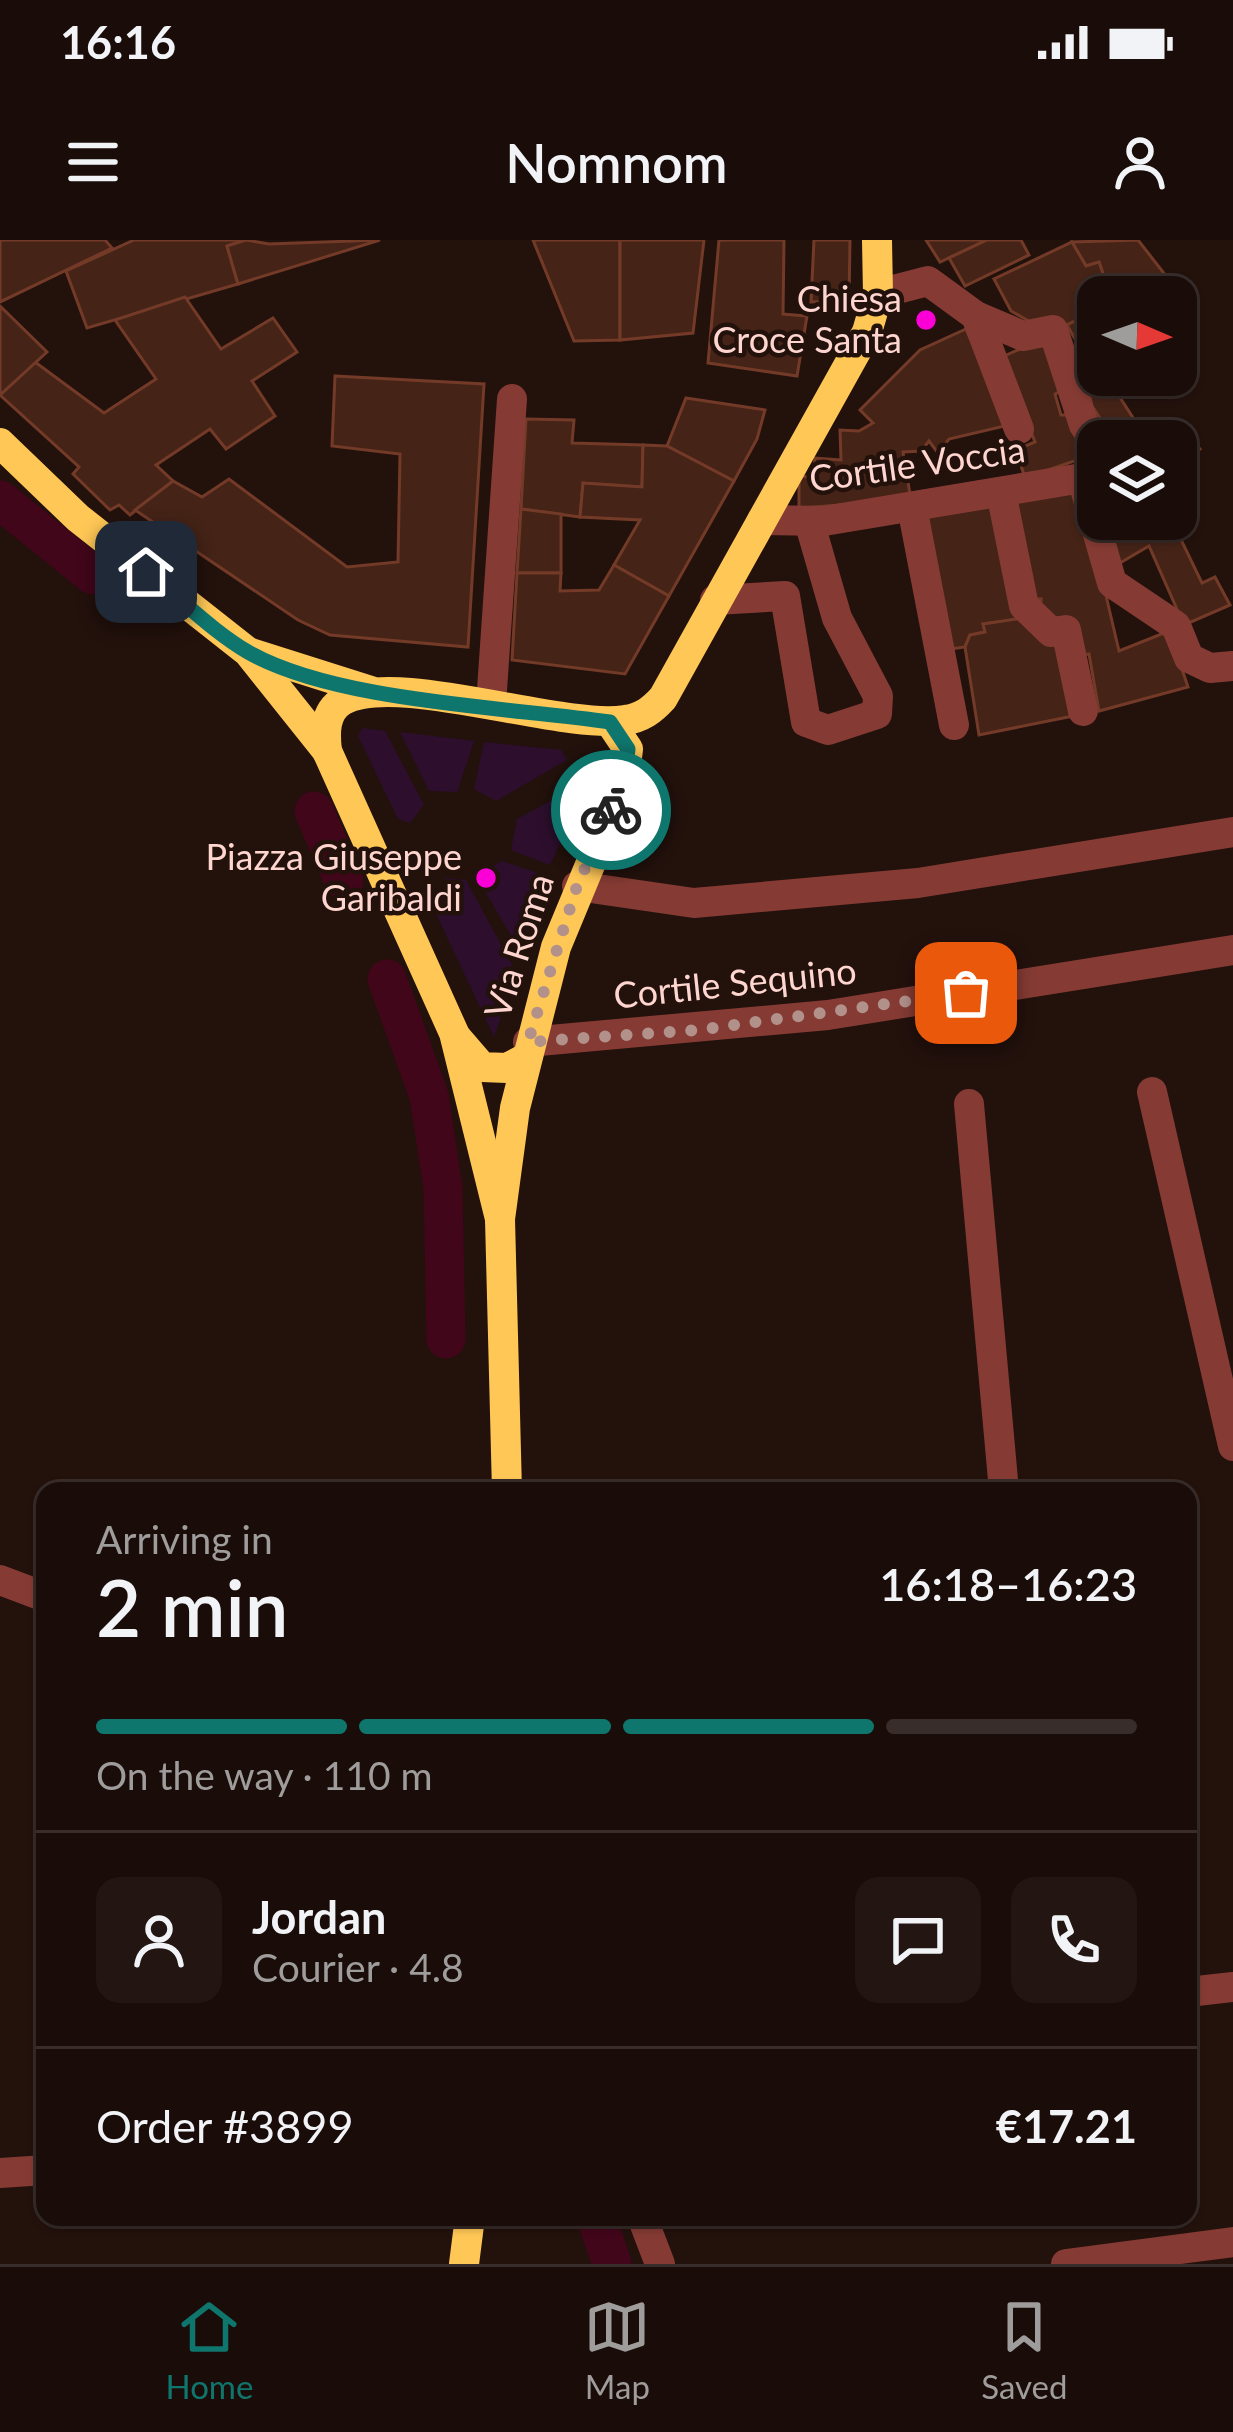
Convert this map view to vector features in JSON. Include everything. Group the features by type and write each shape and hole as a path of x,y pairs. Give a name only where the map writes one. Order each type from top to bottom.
{"main road":[{"path":"248,652 382,693 610,722 650,712 663,698 855,357 878,294 877,240"},
{"path":"0,443 78,518 248,652 327,752 454,1033 500,1219"},
{"path":"327,752 331,712 342,701 382,693"},
{"name":"Via Roma","path":"507,1482 500,1219 526,1051 577,886 624,783 628,749 610,722"},
{"path":"454,1033 482,1066 507,1068 526,1051"},
{"path":"464,2264 469,2226"}],"street":[{"path":"878,294 928,281 976,316 1023,336 1053,330 1082,420"},
{"path":"976,316 1019,429"},
{"path":"491,704 512,399"},
{"name":"Cortile Voccia","path":"762,520 809,521 1082,478 1112,583 1176,626 1189,658 1210,668 1233,666"},
{"path":"1001,493 1024,606 1052,632 1066,630 1083,711"},
{"path":"912,507 954,725"},
{"path":"716,600 785,596 806,722 828,730 877,714 878,696 837,618 809,521"},
{"path":"577,886 694,903 918,883 1233,832"},
{"name":"Cortile Sequino","path":"526,1051 828,1015 1233,950"},
{"path":"1152,1092 1233,1446"},
{"path":"969,1104 1003,1482"},
{"path":"0,1580 36,1594"},
{"path":"1197,1991 1233,1987"},
{"path":"0,2173 36,2171"},
{"path":"645,2226 660,2264"},
{"path":"1066,2264 1233,2242"}],"shaded area":[{"path":"362,728 385,731 424,805 410,823 398,819 358,736"},
{"path":"400,732 474,741 457,792 429,791"},
{"path":"484,742 561,750 567,760 496,801 474,789"},
{"path":"580,785 584,791 550,865 511,850 517,819"},
{"path":"502,861 547,876 522,954 476,876"},
{"path":"446,878 466,880 516,972 494,1037 432,905 441,898"}],"building":[{"path":"0,240 105,240 112,248 0,302"},
{"path":"134,240 246,240 227,246 238,284 87,328 66,271"},
{"path":"246,240 269,244 380,240 238,284 227,246"},
{"path":"533,240 620,240 620,340 574,341"},
{"path":"620,240 704,240 693,333 620,340"},
{"path":"719,240 784,240 783,314 807,316 797,376 708,363"},
{"path":"814,240 850,240 849,301 811,302"},
{"path":"926,240 987,240 940,262"},
{"path":"987,240 1021,240 1029,255 965,286 949,258"},
{"path":"1138,240 1166,276 1104,276 1099,262 1086,266 1072,242"},
{"path":"1072,242 1086,266 1099,262 1104,276 1077,276 1077,320 1067,325 1034,324 1011,311 994,279"},
{"path":"185,297 221,349 273,318 297,352 252,381 275,416 226,449 210,429 156,465 173,481 130,515 119,505 110,510 73,474 79,467 0,395 35,362 104,413 156,379 115,320"},
{"path":"0,306 47,352 0,395"},
{"path":"1077,320 1077,342 1067,325"},
{"path":"966,329 1009,425 949,439 938,453 929,441 921,451 903,452 911,500 799,508 799,476 813,477 815,458 841,460 840,430 859,431 873,423 860,410 920,350"},
{"path":"1045,338 1067,388 1055,394 1061,415 1073,415 1077,460 1025,478 1016,450 1035,442 1002,357"},
{"path":"335,376 484,384 468,647 330,635 298,620 135,510 173,481 202,497 229,479 347,567 398,562 400,454 332,446"},
{"path":"1090,396 1120,396 1134,420 1101,420"},
{"path":"686,398 765,410 757,439 734,481 667,446"},
{"path":"526,419 574,420 572,443 643,445 642,487 583,483 580,517 521,509"},
{"path":"643,445 667,446 734,481 669,596 614,565 640,520 580,517 583,483 642,487"},
{"path":"1077,490 1077,540 1093,540 1119,651 1169,631 1188,687 1099,711 1089,654 1081,655 1041,607 1041,599 1031,599 1011,500"},
{"path":"995,503 1020,619 983,624 985,632 970,635 965,647 950,649 920,514"},
{"path":"521,509 561,514 561,573 517,573"},
{"path":"1107,540 1181,540 1202,583 1215,577 1230,605 1184,625 1149,546 1120,563"},
{"path":"614,565 669,596 625,674 512,660 517,573 561,573 560,591 599,590"},
{"path":"1029,617 1057,636 1073,716 979,735 965,647 970,635 985,632 983,624"}],"waterway":[{"path":"0,500 93,575"},
{"path":"314,811 344,881"},
{"path":"387,979 429,1096 443,1188 446,1339"},
{"path":"599,2226 612,2264"}],"way so far":[{"path":"611,810 577,886 528,1042 698,1030 966,993"}],"place":[{"name":"Chiesa Croce Santa","path":"926,320"},
{"name":"Piazza Giuseppe Garibaldi","path":"486,878"}],"route":[{"path":"146,572 248,652 321,679 382,693 610,722 623,735 628,749 624,783 611,810"}]}
